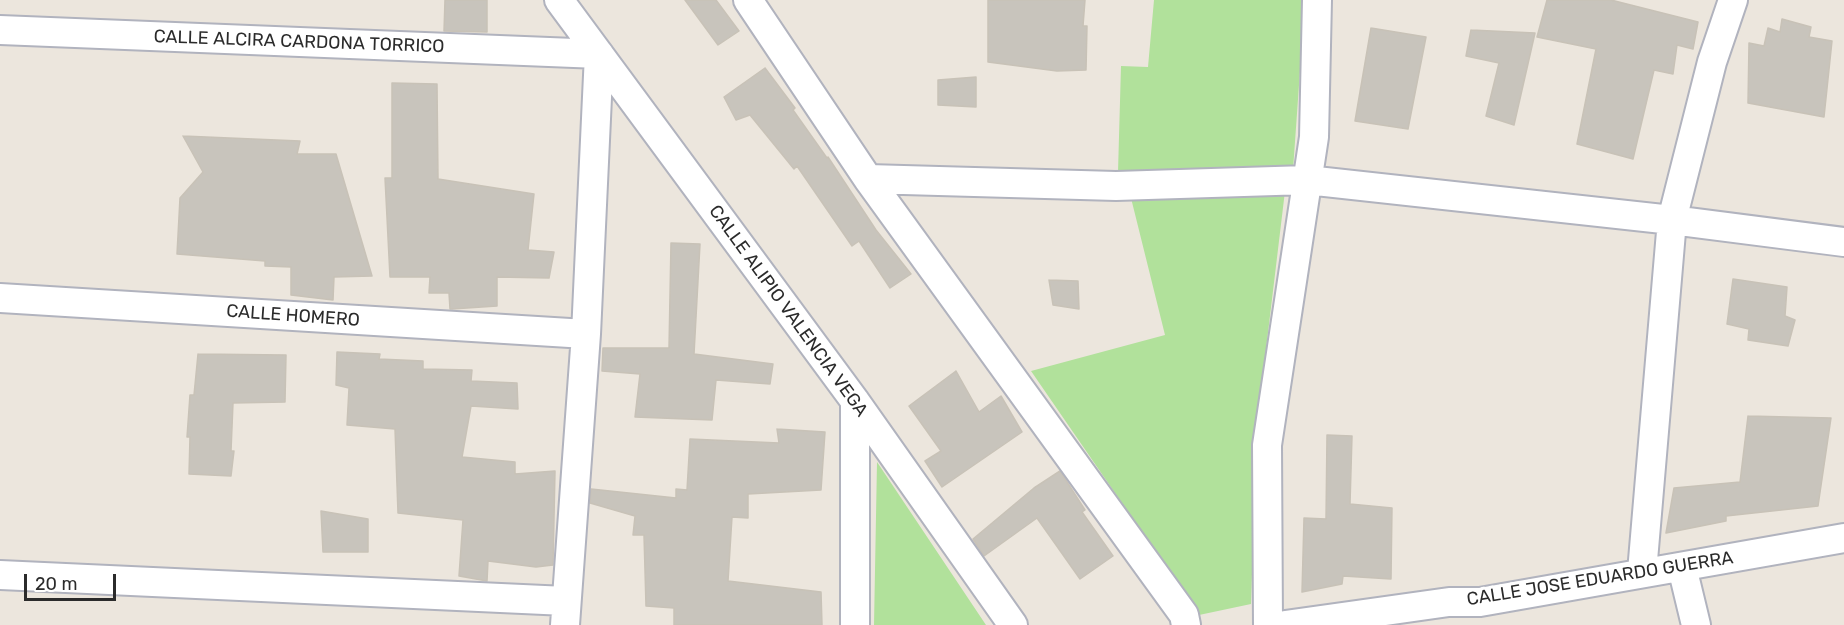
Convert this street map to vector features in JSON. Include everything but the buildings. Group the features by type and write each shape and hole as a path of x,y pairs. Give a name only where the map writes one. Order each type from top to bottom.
{"street":[{"name":"CALLE ALIPIO VALENCIA VEGA","path":"559,0 855,401 1013,625"},
{"path":"748,0 868,179 1184,615 1186,625"},
{"path":"1268,625 1267,445 1314,137 1317,0"},
{"path":"1642,572 1672,220 1712,62 1733,0"},
{"name":"CALLE ALCIRA CARDONA TORRICO","path":"0,30 599,54"},
{"path":"0,575 566,613 585,334 599,54"},
{"path":"868,179 1116,186 1307,180 1672,220 1844,242"},
{"name":"CALLE HOMERO","path":"0,298 585,334"},
{"path":"855,401 855,625"},
{"name":"CALLE JOSE EDUARDO GUERRA","path":"1285,625 1449,602 1480,602 1844,538"},
{"path":"1682,567 1696,625"}],"green space":[{"path":"1154,0 1305,0 1293,170 1118,172 1121,66 1148,67"},
{"path":"1285,191 1257,424 1251,604 1199,615 1031,371 1165,335 1131,198"},
{"path":"877,462 986,625 874,625"}]}
